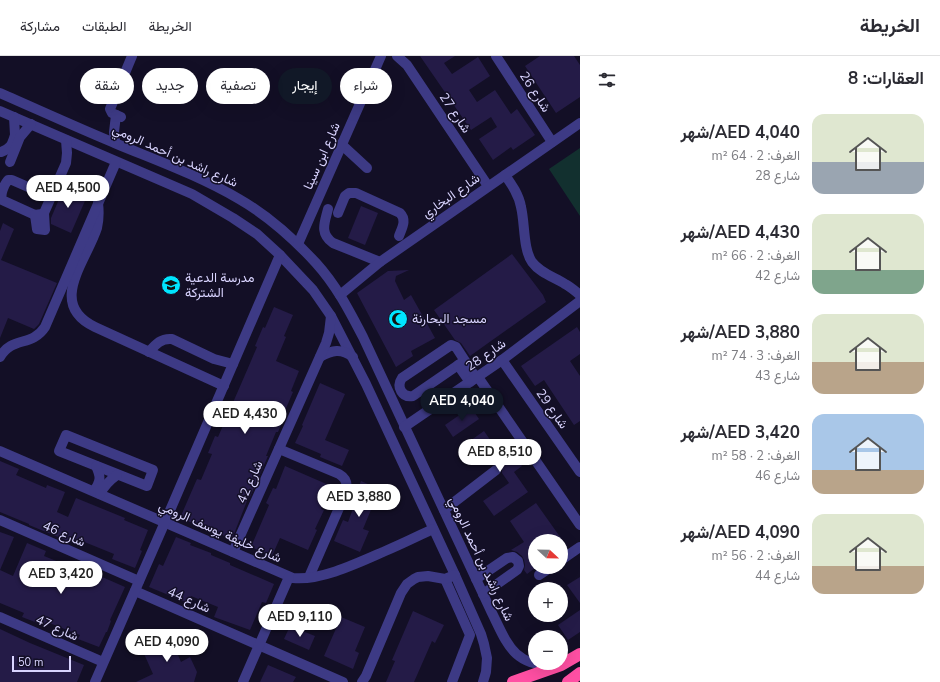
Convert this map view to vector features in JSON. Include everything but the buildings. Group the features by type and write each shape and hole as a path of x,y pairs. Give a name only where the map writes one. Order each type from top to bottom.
{"highway":[{"path":"568,661 580,654"},
{"path":"513,682 547,670"},
{"path":"569,682 580,674"}],"street":[{"path":"118,116 111,112 110,109 132,56"},
{"name":"شارع ابن سينا","path":"298,244 381,56"},
{"name":"شارع 27","path":"397,56 406,65 488,186"},
{"name":"شارع 26","path":"496,56 552,142"},
{"name":"شارع راشد بن أحمد الرومي","path":"0,93 207,182 240,200 270,220 298,244 316,263 340,295 368,348 426,474 507,643 516,654 528,661"},
{"path":"0,111 204,201 257,234 280,255 313,290 331,316 366,384 420,500 433,530 450,577 470,635 452,682"},
{"path":"97,135 118,116"},
{"path":"115,143 114,132 118,116"},
{"path":"1,152 10,147 14,138 14,117"},
{"name":"شارع البخاري","path":"340,295 380,262 580,123"},
{"path":"10,162 20,137 31,124"},
{"path":"66,140 66,163"},
{"path":"341,144 368,168"},
{"path":"41,229 40,214 51,197 66,163 81,146"},
{"path":"0,357 3,352 11,346 39,335 45,327 116,162"},
{"path":"158,180 163,176 165,164"},
{"path":"177,188 176,182 179,176 185,172"},
{"path":"504,175 516,190 522,208 527,247 532,261 543,272 566,284 580,295"},
{"path":"40,214 2,200 1,194 6,183 8,180 12,180 51,197"},
{"path":"380,262 333,243 328,238 324,231 324,226 333,211 345,196 349,193 354,193 400,212 404,221 399,236"},
{"path":"98,203 99,215 97,228 72,283 72,305 77,315 85,322 224,386"},
{"path":"95,682 280,255"},
{"name":"شارع 28","path":"404,427 502,360 580,301"},
{"name":"شارع 42","path":"233,552 320,357 327,338 331,316"},
{"path":"149,352 158,341 167,338 214,358 233,364"},
{"path":"461,363 412,396 406,396 400,388 402,378 451,345 456,347 461,363 580,525"},
{"path":"320,357 330,352 338,351 345,352 353,357"},
{"name":"شارع 29","path":"502,360 580,472"},
{"path":"366,384 372,384 378,381 381,376"},
{"path":"376,405 378,399 384,396 391,398"},
{"path":"66,435 153,470 146,486 117,475 59,451 66,435"},
{"path":"279,449 339,474 347,483 346,492 310,577"},
{"name":"شارع خليفة يوسف الرومي","path":"0,451 289,577 310,577 333,572 433,530"},
{"path":"96,466 100,474 97,493"},
{"path":"444,510 496,470"},
{"path":"412,483 418,484 424,480 426,474"},
{"path":"97,493 117,475"},
{"path":"420,500 431,494 438,497"},
{"name":"شارع 46","path":"0,520 137,586"},
{"path":"568,555 580,547"},
{"path":"476,579 508,558 513,557 518,560 519,566 517,570 483,594"},
{"path":"364,681 401,593 407,584 414,579 423,576 450,577"},
{"path":"243,682 289,577"},
{"path":"450,577 476,622 481,634 486,652 487,665 483,682"},
{"name":"شارع 44","path":"137,586 259,645 343,682"},
{"path":"476,622 483,623 489,618 491,611"},
{"name":"شارع 47","path":"0,617 104,662"}],"green space":[{"path":"580,148 580,216 549,169"}],"place":[{"name":"مدرسة الدعية الشتركة","path":"171,285"},
{"name":"مسجد البحارنة","path":"398,319"}]}
